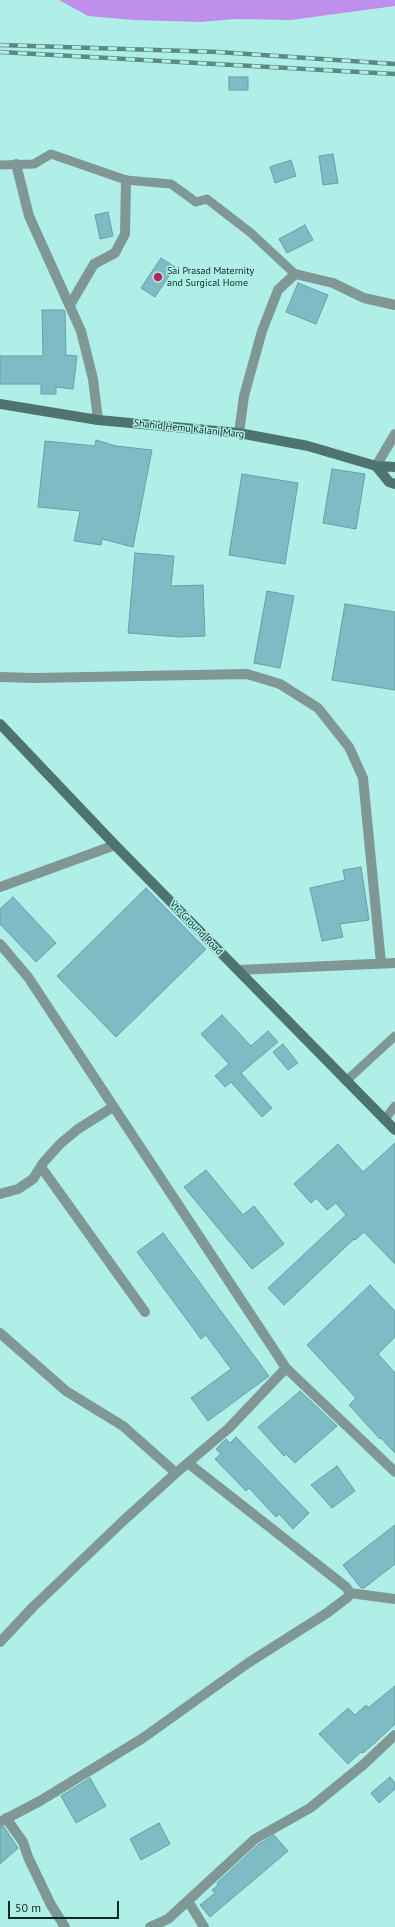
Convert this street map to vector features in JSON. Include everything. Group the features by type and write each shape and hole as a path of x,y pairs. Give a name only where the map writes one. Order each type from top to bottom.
{"street":[{"path":"16,164 29,216 81,330 93,379 98,420"},
{"path":"70,305 89,270 94,264 115,253 125,234 126,180"},
{"path":"239,433 244,396 262,331 278,290 295,274 333,283 364,298 395,305"},
{"name":"Shahid Hemu Kalani Marg","path":"0,404 98,420 239,433 308,446 376,466 395,467"},
{"path":"395,434 376,466 389,482 395,484"},
{"path":"0,677 34,678 247,674 280,684 318,708 349,746 363,778 381,964"},
{"name":"Vtc Ground Road","path":"0,724 115,845 395,1130"},
{"path":"0,888 115,845"},
{"path":"0,944 28,977 286,1368 395,1472"},
{"path":"238,970 395,963"},
{"path":"0,1194 18,1189 33,1179 60,1144 78,1129 114,1107"},
{"path":"41,1167 145,1312"},
{"path":"0,1332 66,1391 123,1426 176,1473"},
{"path":"0,1642 33,1607 106,1537 176,1473 229,1428 286,1368"},
{"path":"188,1463 346,1587 350,1593 395,1599"},
{"path":"65,1927 51,1905 28,1857 23,1842 3,1820 40,1801 150,1733 248,1663 327,1613 348,1597 350,1593"},
{"path":"150,1927 168,1919 214,1875 255,1839 310,1808 363,1765 395,1735"},
{"path":"188,1901 204,1927"}],"lane":[{"path":"0,165 34,164 51,154 126,180 171,184 196,202 207,199 251,233 295,274"},
{"path":"346,1081 395,1036"},
{"path":"384,1120 395,1106"}],"shaded area":[{"path":"59,0 395,0 395,6 291,20 235,19 201,22 134,20 88,16"}],"building":[{"path":"229,77 248,77 248,90 229,90"},
{"path":"333,154 338,183 323,185 319,156"},
{"path":"291,160 296,176 275,183 270,167"},
{"path":"108,212 113,236 100,239 95,215"},
{"path":"305,225 313,240 287,253 279,239"},
{"path":"161,258 175,267 155,297 141,288"},
{"path":"298,283 328,295 316,324 286,312"},
{"path":"42,310 64,310 66,355 77,356 73,389 56,387 56,394 41,394 41,384 0,384 0,356 43,356"},
{"path":"96,440 116,446 152,450 133,547 102,539 101,545 74,541 80,511 38,507 45,441 95,446"},
{"path":"332,469 365,474 356,529 323,523"},
{"path":"242,474 298,483 285,564 229,555"},
{"path":"135,553 174,556 171,586 203,585 205,636 180,637 128,633"},
{"path":"267,591 294,596 280,668 254,663"},
{"path":"345,604 395,612 395,690 332,680"},
{"path":"361,867 369,920 340,924 343,937 322,941 310,888 345,880 343,870"},
{"path":"146,888 206,949 116,1037 57,976"},
{"path":"13,897 56,943 36,962 0,924 0,909"},
{"path":"222,1015 251,1046 268,1031 278,1042 241,1073 272,1108 262,1117 231,1082 225,1087 215,1076 229,1064 201,1034"},
{"path":"283,1044 298,1063 288,1070 273,1052"},
{"path":"395,1143 395,1264 364,1232 355,1240 354,1239 284,1305 268,1288 346,1215 336,1203 327,1210 316,1198 311,1203 294,1184 338,1144 363,1172"},
{"path":"206,1170 243,1215 254,1206 284,1244 252,1269 184,1187"},
{"path":"163,1233 269,1376 208,1421 191,1398 231,1369 206,1335 201,1339 137,1252"},
{"path":"370,1285 395,1311 395,1337 378,1354 395,1373 395,1453 349,1405 356,1398 307,1345"},
{"path":"300,1391 337,1426 295,1463 286,1454 284,1456 258,1427"},
{"path":"236,1437 309,1513 293,1529 279,1514 276,1517 249,1488 246,1491 215,1459 221,1454 216,1449 226,1439 230,1443"},
{"path":"337,1466 355,1491 332,1508 311,1485"},
{"path":"395,1525 395,1564 364,1588 361,1588 343,1565"},
{"path":"395,1686 395,1724 363,1753 361,1752 348,1764 319,1734 348,1708 355,1715 366,1705 368,1708"},
{"path":"390,1777 395,1783 395,1789 379,1803 371,1793"},
{"path":"90,1778 106,1806 76,1823 61,1796"},
{"path":"159,1823 170,1844 141,1860 130,1839"},
{"path":"4,1827 18,1848 0,1864 0,1828"},
{"path":"274,1835 288,1851 210,1917 200,1905 215,1893 212,1890 218,1885 217,1883 259,1844"}],"railway":[{"path":"0,45 218,52 395,64"},
{"path":"0,52 395,74"}],"place":[{"name":"Sai Prasad Maternity and Surgical Home","path":"158,277"}]}
